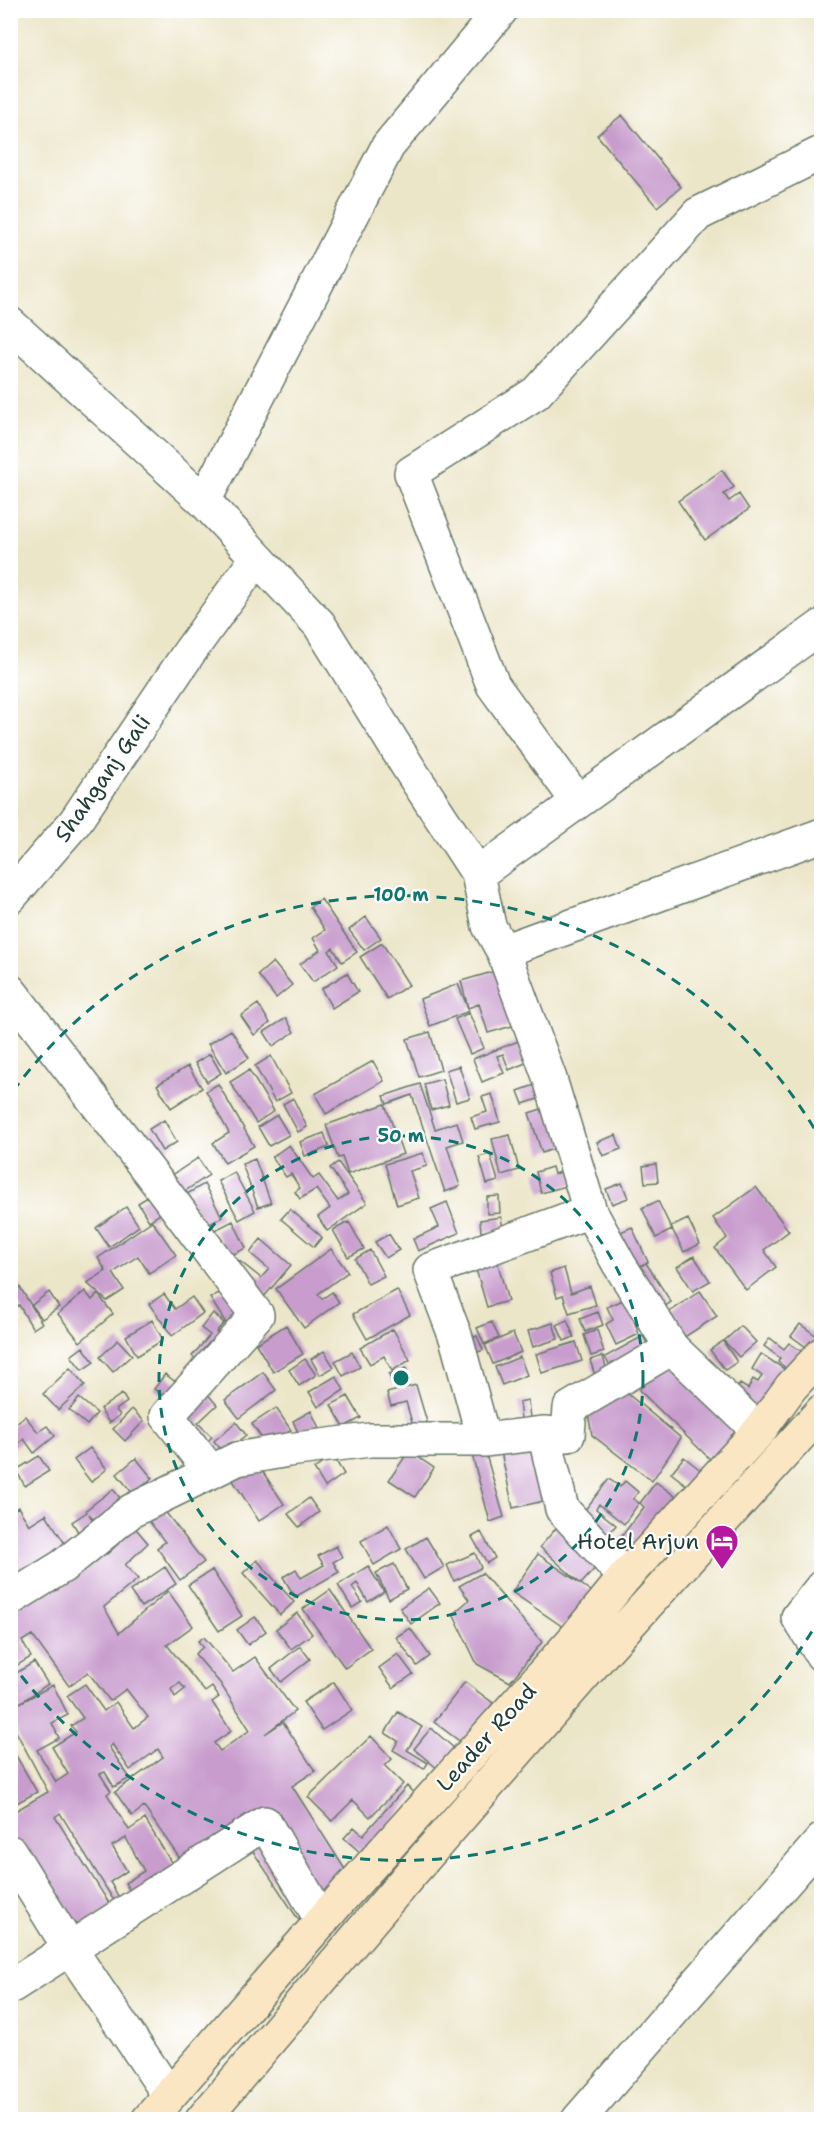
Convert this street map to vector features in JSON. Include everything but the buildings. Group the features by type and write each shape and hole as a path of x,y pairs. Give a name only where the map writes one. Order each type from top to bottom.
{"main road":[{"name":"Leader Road","path":"148,2120 576,1637 625,1577 759,1431 791,1387 822,1354"},
{"name":"Leader Road","path":"202,2120 407,1878 604,1652 822,1411"}],"street":[{"path":"204,501 388,146 501,10"},
{"path":"578,802 493,685 411,472 536,393 698,213 819,154"},
{"path":"10,324 204,501 319,624 478,874 489,926 503,951 550,1079 590,1211 619,1264 672,1348 759,1431"},
{"name":"Shahganj Gali","path":"10,897 75,822 188,654 257,558"},
{"path":"478,874 822,626"},
{"path":"503,951 822,835"},
{"path":"10,991 257,1315 167,1416 211,1472"},
{"path":"484,1440 456,1338 430,1270 590,1211"},
{"path":"10,1599 63,1566 131,1511 237,1459 370,1440 484,1440 543,1433 568,1435 570,1408 672,1348"},
{"path":"543,1433 562,1509 625,1577"},
{"path":"822,1587 798,1617 822,1655"},
{"path":"10,1987 265,1823 322,1921"},
{"path":"578,2120 822,1840"},
{"path":"16,1873 169,2095"}],"place":[{"name":"Hotel Arjun","path":"722,1570"}]}
